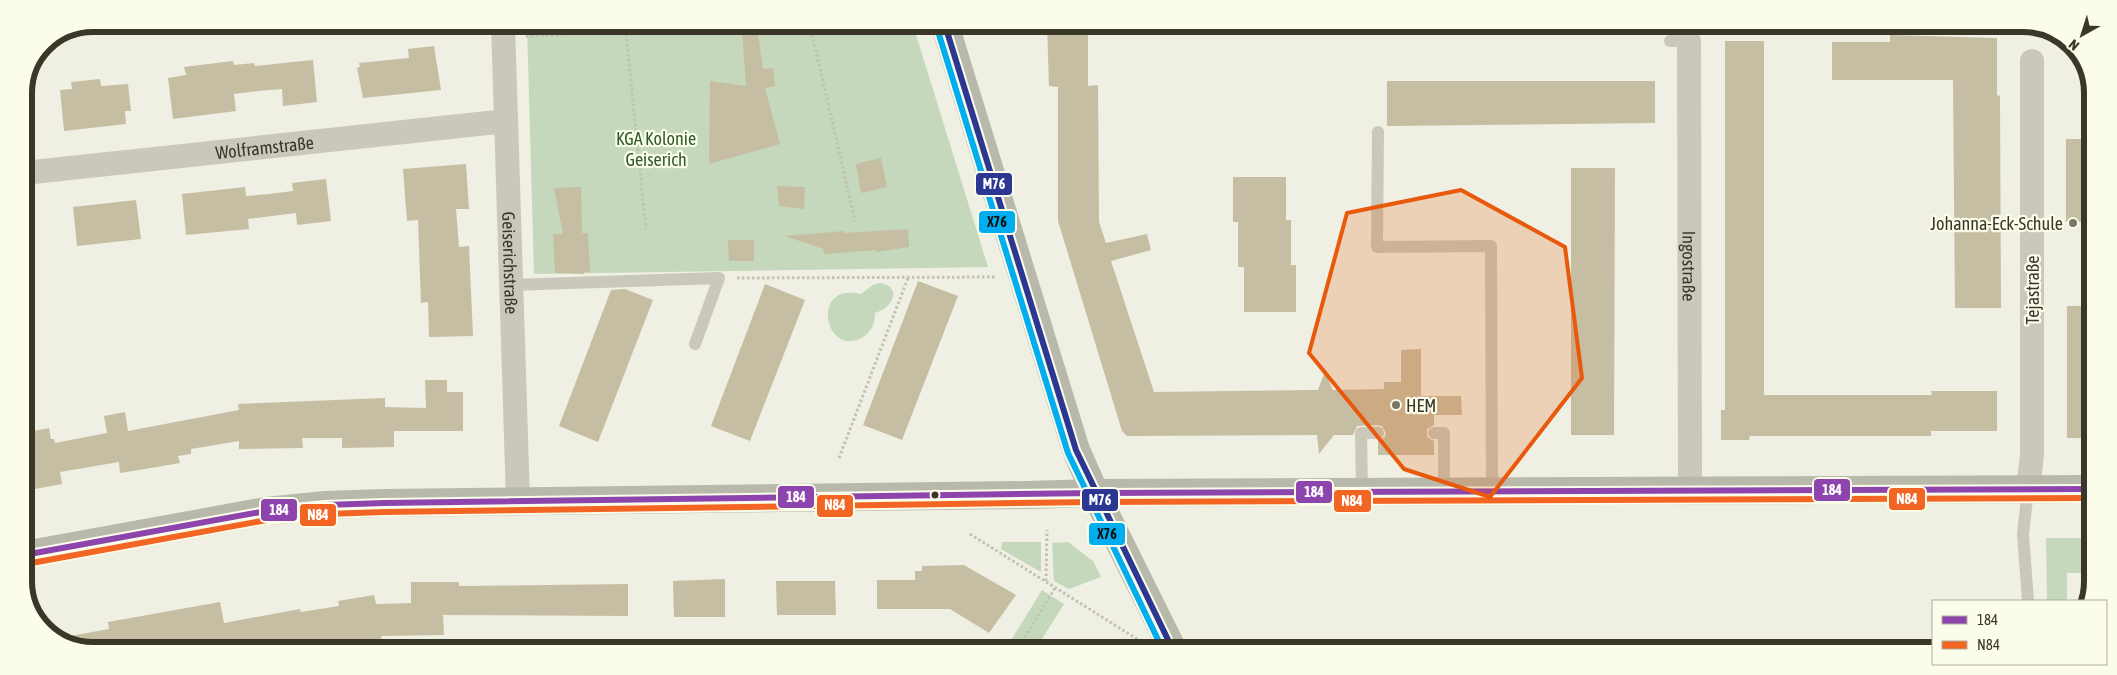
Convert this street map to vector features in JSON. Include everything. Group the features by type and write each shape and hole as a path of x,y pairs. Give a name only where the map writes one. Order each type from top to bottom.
{"main road":[{"path":"947,33 1076,450 1169,642"},
{"path":"33,553 293,508 384,503 1027,496 1095,492 2084,489"}],"street":[{"name":"Geiserichstraße","path":"503,33 518,501"},
{"name":"Ingostraße","path":"1679,41 1690,491"},
{"name":"Tejastraße","path":"2028,490 2032,454 2032,61"},
{"name":"Wolframstraße","path":"33,172 506,121"}],"lane":[{"path":"1378,132 1376,247 1491,246 1492,491"},
{"path":"511,285 719,278 695,344"},
{"path":"1362,492 1361,433 1378,433"},
{"path":"1434,433 1444,433 1444,492"},
{"path":"2028,490 2023,534 2028,600"}],"path":[{"path":"595,33 645,33"},
{"path":"812,33 855,221"},
{"path":"626,34 646,229"},
{"path":"719,278 995,277"},
{"path":"839,458 908,278"},
{"path":"1046,582 1047,530"},
{"path":"970,534 1142,642"},
{"path":"1022,642 1055,588"}],"highlighted area":[{"path":"1461,190 1565,247 1582,378 1490,497 1404,469 1309,353 1347,213"}],"green space":[{"name":"KGA Kolonie Geiserich","path":"527,33 915,33 988,267 534,274"},
{"path":"880,283 887,285 891,289 893,298 891,302 887,307 875,313 869,332 863,337 850,341 840,338 832,330 828,320 829,308 834,299 844,293 861,294 873,285"},
{"path":"2046,538 2084,538 2084,573 2067,573 2067,600 2047,600"},
{"path":"1002,542 1041,542 1041,572 1001,549"},
{"path":"1068,542 1093,561 1101,577 1069,589 1054,581 1052,543"},
{"path":"1042,590 1064,604 1040,642 1010,642"}],"building":[{"path":"742,33 758,33 763,69 773,68 775,86 765,88 780,144 709,164 710,81 746,86"},
{"path":"1047,33 1088,33 1088,86 1098,85 1099,222 1106,243 1147,234 1151,250 1111,261 1154,392 1318,390 1325,371 1333,390 1384,389 1384,382 1401,382 1401,350 1421,349 1421,396 1461,396 1462,415 1434,415 1434,425 1427,429 1427,437 1434,441 1434,455 1378,455 1378,441 1385,437 1386,433 1382,426 1378,425 1357,426 1353,435 1334,435 1319,454 1317,435 1127,436 1122,431 1058,221 1058,87 1049,86"},
{"path":"1890,35 1997,38 1997,95 2000,96 2001,308 1955,308 1953,80 1832,80 1832,42 1890,42"},
{"path":"1725,41 1764,41 1764,395 1932,395 1931,391 1997,391 1997,431 1931,431 1931,436 1750,436 1749,440 1721,440 1721,410 1725,410"},
{"path":"434,46 441,90 363,98 357,68 360,67 359,63 409,58 408,49"},
{"path":"313,60 317,102 283,106 282,89 258,91 234,94 236,111 173,119 168,78 186,75 184,67 233,61 234,65 254,63 255,66"},
{"path":"100,79 101,86 128,84 131,111 125,111 126,124 64,131 60,90 72,89 71,82"},
{"path":"1387,81 1655,81 1655,123 1387,126"},
{"path":"2066,139 2084,139 2084,222 2066,222"},
{"path":"881,158 887,187 861,193 856,164"},
{"path":"466,164 469,209 456,209 459,247 469,246 473,336 429,337 428,302 421,303 418,220 407,221 403,169"},
{"path":"1571,168 1615,168 1614,435 1571,435"},
{"path":"1233,177 1286,177 1286,220 1291,220 1291,265 1296,265 1296,312 1244,312 1244,267 1238,267 1238,222 1233,222"},
{"path":"326,179 331,221 297,225 296,213 248,219 249,229 186,235 182,194 245,187 246,196 269,194 293,191 292,183"},
{"path":"777,186 805,187 804,209 779,206"},
{"path":"581,187 582,233 588,233 590,272 584,272 584,274 555,273 553,234 563,234 554,188"},
{"path":"136,200 141,239 77,246 73,207"},
{"path":"908,229 909,247 876,252 876,250 824,254 823,249 785,236 844,231 844,233"},
{"path":"728,240 754,240 754,261 729,261"},
{"path":"918,281 958,296 902,440 863,425"},
{"path":"765,284 805,300 750,441 711,426"},
{"path":"625,289 653,300 598,442 559,426 611,290"},
{"path":"2067,306 2084,306 2084,438 2067,438"},
{"path":"425,380 447,380 447,392 463,392 463,431 394,431 394,447 342,448 342,438 302,438 303,448 239,449 239,441 191,449 191,454 178,456 180,463 120,473 119,462 60,472 62,484 33,489 33,431 49,428 51,439 54,439 55,443 107,433 104,416 125,412 128,431 239,410 238,404 385,398 385,407 426,408"},
{"path":"964,565 1016,595 989,633 950,609 877,609 877,580 915,580 915,571 922,571 922,566"},
{"path":"725,579 725,617 674,617 673,581"},
{"path":"776,581 835,581 836,615 777,615"},
{"path":"411,582 459,582 459,586 628,584 628,616 443,615 444,635 381,636 382,642 86,642 68,636 109,629 108,622 220,602 224,623 300,609 301,612 339,606 338,601 374,595 376,604 411,603"}],"transit line":[{"name":"X76","path":"939,33 1068,453 1159,642"},
{"name":"M76","path":"947,33 1076,450 1169,642"},
{"name":"184","path":"33,553 266,511 325,505 384,503 1095,493 2084,489"},
{"name":"N84","path":"33,563 267,520 326,514 384,512 1095,502 2084,498"}],"place":[{"name":"Johanna-Eck-Schule","path":"2073,223"},
{"name":"HEM","path":"1396,405"}]}
